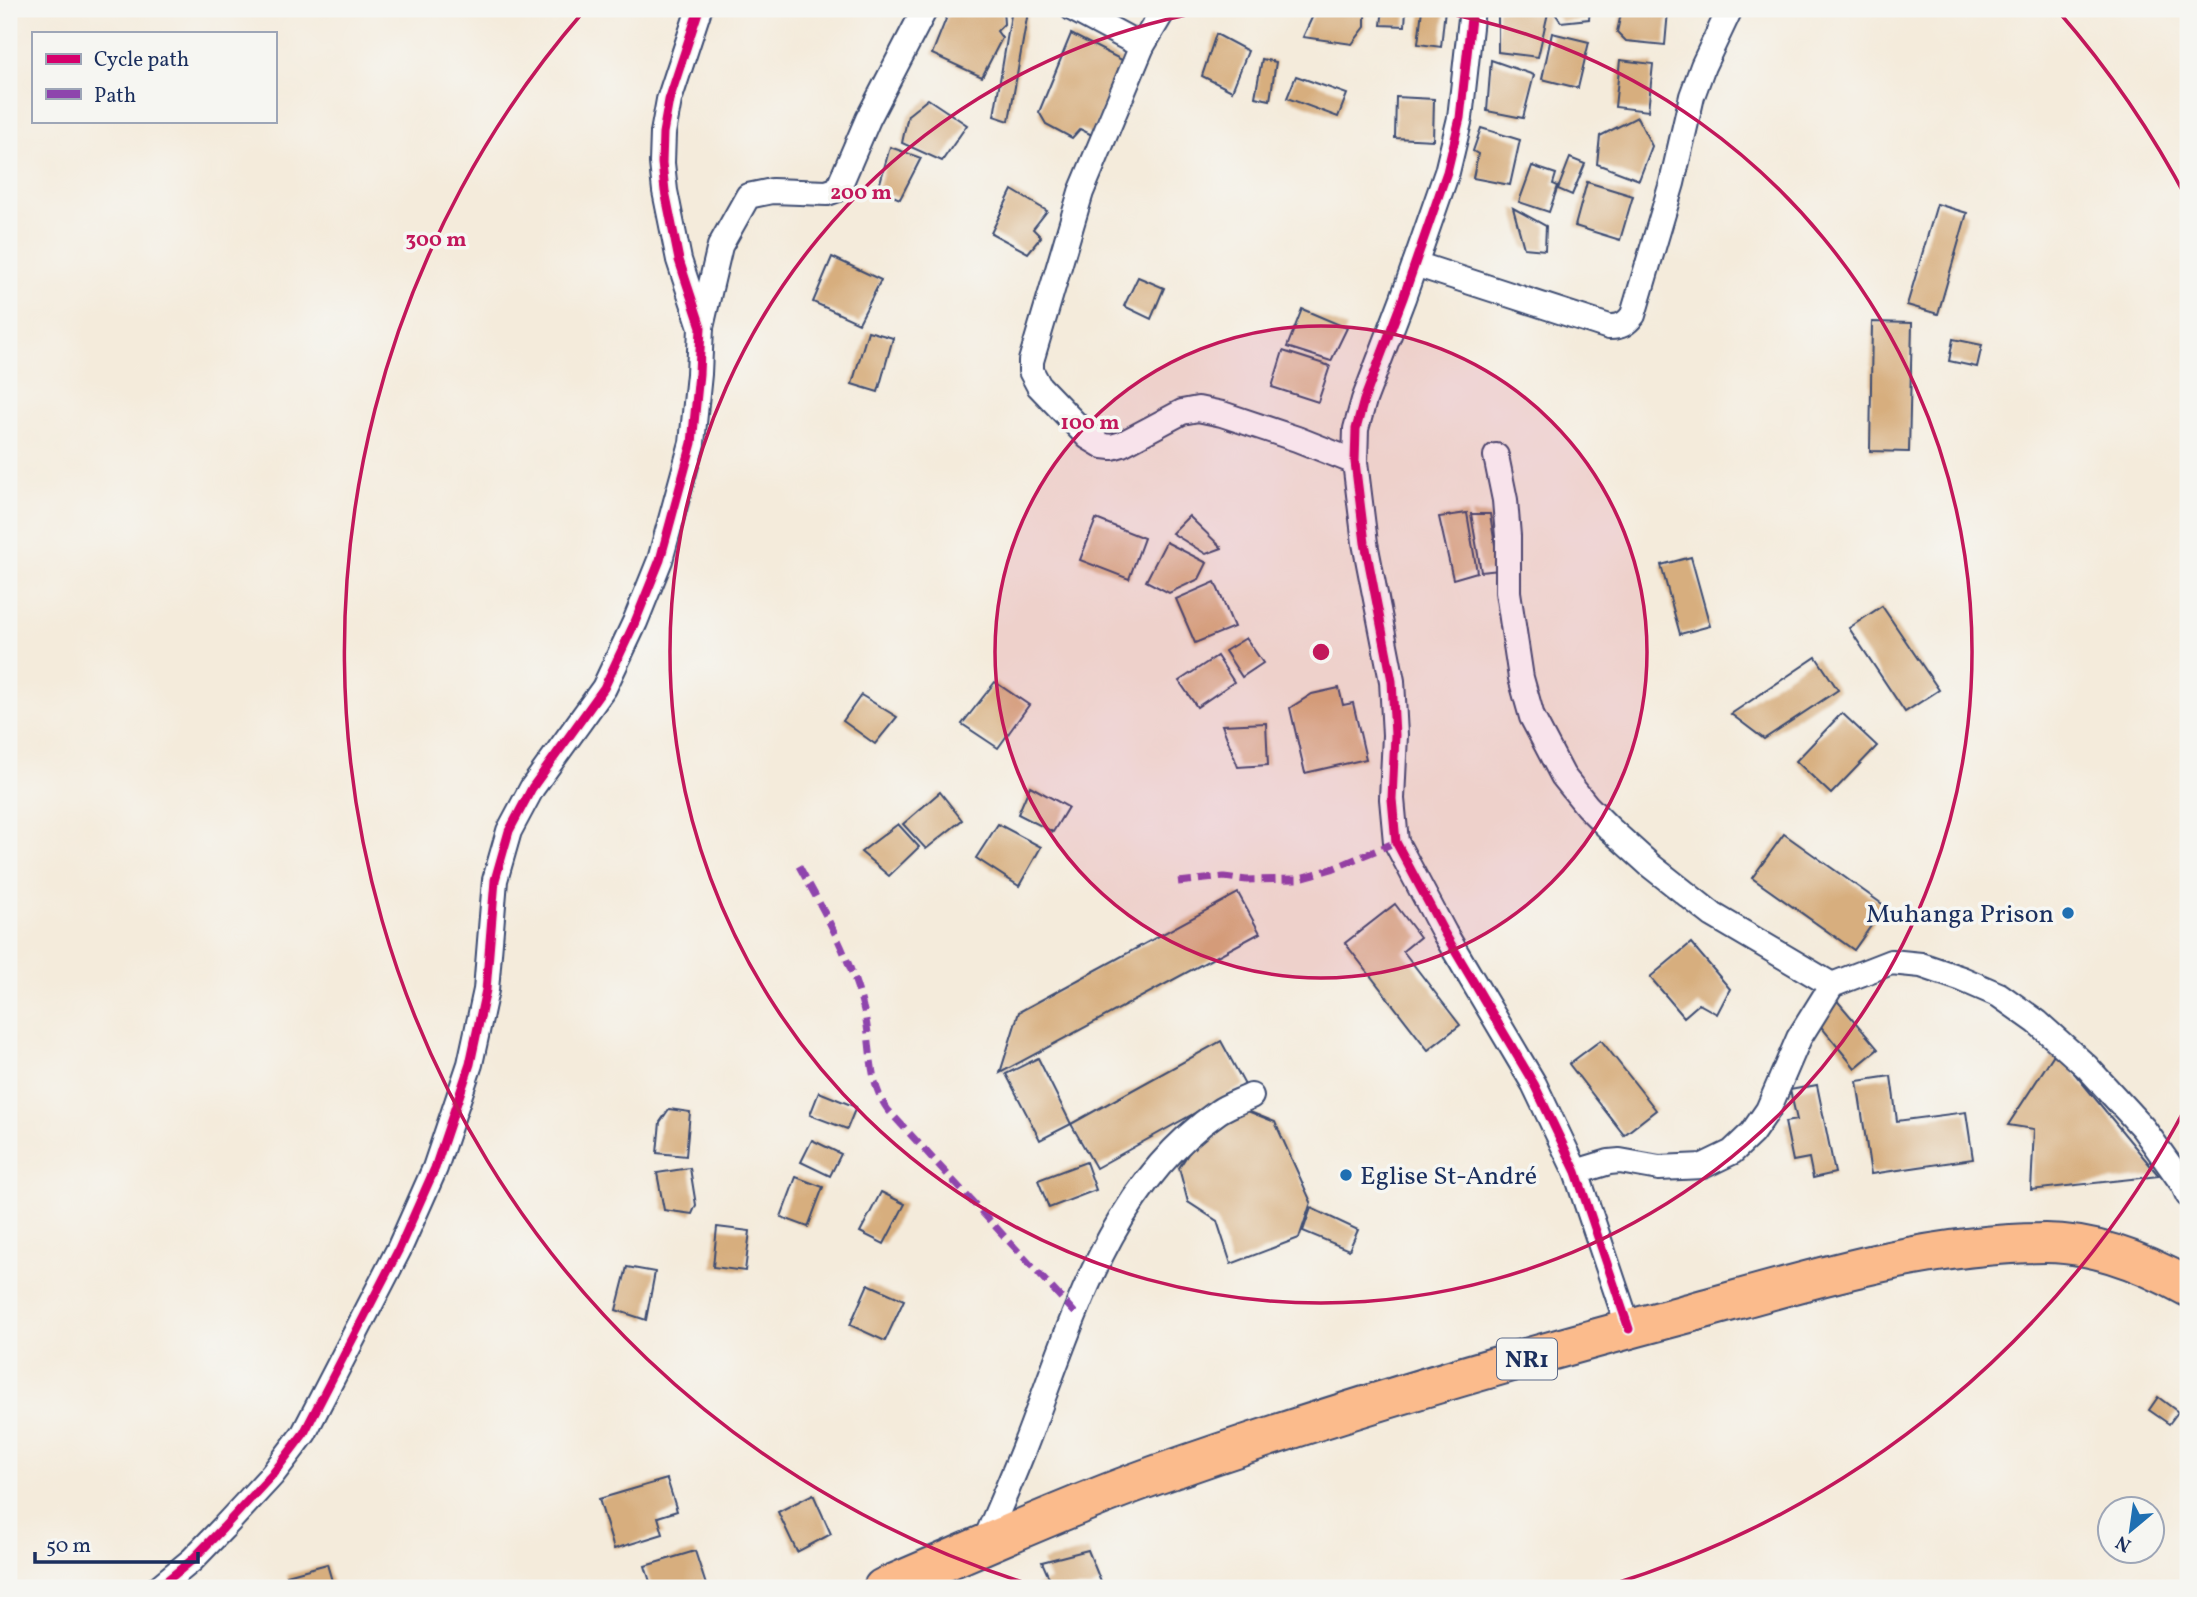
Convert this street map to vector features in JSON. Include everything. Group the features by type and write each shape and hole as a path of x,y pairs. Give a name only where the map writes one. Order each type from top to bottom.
{"highway":[{"name":"NR1","path":"883,1588 1154,1476 1391,1399 1629,1329 1858,1267 1929,1254 2047,1243 2096,1249 2129,1259 2188,1287"}],"street":[{"path":"699,9 669,100 663,133 662,163 679,260 701,327"},
{"path":"158,1588 192,1560 223,1528 272,1475 304,1433 399,1249 435,1168 470,1064 486,990 495,880 509,831 532,788 604,688 660,560 692,443 701,327 720,246 748,196 772,191 827,193 838,189 868,119 925,9"},
{"path":"1073,9 1142,46"},
{"path":"1164,9 1142,46 1081,192 1070,235 1033,348 1031,370 1034,378 1061,411 1088,437 1103,446 1122,444 1182,412 1198,409 1222,414 1297,439 1355,462"},
{"path":"1472,9 1460,118 1447,172 1364,400 1356,429 1355,462 1365,543 1392,681 1395,736 1392,799 1396,842 1439,924 1534,1084 1576,1172 1629,1329"},
{"path":"1415,264 1609,327 1619,327 1627,323 1633,316 1668,196 1692,96 1730,9"},
{"path":"1496,456 1505,500 1508,592 1521,678 1532,717 1563,776 1610,829 1651,866 1713,915 1832,985"},
{"path":"1576,1172 1620,1161 1659,1168 1703,1167 1732,1152 1752,1133 1768,1110 1799,1038 1832,985 1891,962 1921,965 1962,979 1999,995 2036,1022 2087,1067 2143,1128 2188,1195"},
{"path":"983,1546 1024,1448 1065,1337 1116,1226 1170,1153 1219,1111 1251,1096"}],"building":[{"path":"950,9 1003,9 1004,24 997,31 1002,38 982,77 932,54"},
{"path":"1012,9 1028,12 1009,121 994,116"},
{"path":"1316,9 1365,9 1365,27 1352,44 1303,37"},
{"path":"1383,9 1406,9 1405,26 1381,25"},
{"path":"1422,9 1445,9 1441,47 1418,44"},
{"path":"1498,9 1531,9 1548,13 1538,57 1498,52"},
{"path":"1552,9 1590,9 1589,19 1561,22"},
{"path":"1622,9 1666,9 1665,45 1626,41 1617,32"},
{"path":"1552,33 1589,42 1578,88 1542,79"},
{"path":"1071,34 1122,60 1092,135 1080,129 1072,138 1046,124 1039,112"},
{"path":"1216,34 1248,51 1232,91 1202,76"},
{"path":"1262,59 1276,62 1270,100 1255,97"},
{"path":"1491,60 1534,75 1523,118 1487,111"},
{"path":"1620,60 1653,64 1648,111 1615,107"},
{"path":"1296,76 1347,94 1338,117 1287,98"},
{"path":"1396,97 1434,99 1433,140 1395,138"},
{"path":"928,99 967,125 942,161 902,143 908,115"},
{"path":"1637,117 1652,146 1639,180 1597,164 1600,136"},
{"path":"1481,128 1520,140 1510,185 1473,178 1478,154 1473,151"},
{"path":"890,147 921,158 900,199 878,190"},
{"path":"1570,158 1585,164 1572,195 1558,189"},
{"path":"1532,166 1556,174 1553,184 1558,186 1549,212 1519,202"},
{"path":"1587,182 1633,196 1620,240 1575,226"},
{"path":"1012,190 1047,211 1033,229 1041,237 1028,253 991,233"},
{"path":"1937,204 1967,213 1938,314 1907,305"},
{"path":"1513,208 1546,226 1545,250 1524,248"},
{"path":"832,257 881,280 859,323 813,302"},
{"path":"1138,277 1164,288 1151,319 1124,306"},
{"path":"1302,309 1347,328 1331,361 1287,347"},
{"path":"1872,322 1912,323 1909,452 1870,451"},
{"path":"868,331 893,338 878,392 852,384"},
{"path":"1953,339 1982,345 1977,367 1949,361"},
{"path":"1283,351 1330,366 1318,402 1272,387"},
{"path":"1467,513 1477,572 1453,579 1439,517"},
{"path":"1471,514 1490,514 1499,570 1481,572"},
{"path":"1189,516 1222,548 1206,554 1172,533"},
{"path":"1096,519 1144,538 1129,579 1080,560"},
{"path":"1166,542 1207,563 1199,579 1169,593 1146,581"},
{"path":"1691,557 1710,626 1680,634 1661,565"},
{"path":"1215,582 1234,627 1195,643 1176,599"},
{"path":"1882,606 1939,690 1905,712 1849,628"},
{"path":"1246,638 1263,663 1242,677 1225,651"},
{"path":"1217,656 1234,682 1197,707 1179,681"},
{"path":"1816,657 1838,690 1764,739 1731,714"},
{"path":"995,682 1029,705 998,748 962,724"},
{"path":"1339,688 1343,705 1353,703 1366,759 1305,773 1290,708 1312,694"},
{"path":"861,695 897,717 875,744 843,721"},
{"path":"1842,713 1877,746 1831,794 1796,761"},
{"path":"1266,723 1268,765 1238,767 1222,725"},
{"path":"1030,786 1068,807 1053,832 1018,814"},
{"path":"940,792 962,820 926,849 903,824"},
{"path":"898,824 919,847 889,876 861,852"},
{"path":"998,824 1041,847 1019,886 976,858"},
{"path":"1784,834 1885,906 1854,950 1752,878"},
{"path":"1238,893 1260,933 1000,1073 1019,1012"},
{"path":"1395,904 1420,937 1403,951 1460,1025 1428,1050 1345,943"},
{"path":"1691,943 1730,989 1717,1014 1699,1004 1684,1017 1650,977"},
{"path":"1834,997 1878,1049 1855,1068 1818,1023"},
{"path":"1601,1040 1656,1110 1624,1135 1569,1064"},
{"path":"1221,1041 1245,1085 1096,1168 1071,1124"},
{"path":"2056,1051 2159,1176 2031,1190 2034,1129 2008,1125"},
{"path":"1038,1058 1071,1124 1040,1140 1006,1074"},
{"path":"1891,1076 1897,1121 1966,1112 1973,1159 1871,1174 1857,1081"},
{"path":"1817,1085 1835,1173 1813,1178 1809,1158 1793,1161 1785,1122 1797,1120 1790,1090"},
{"path":"819,1092 856,1107 847,1129 810,1115"},
{"path":"1240,1108 1275,1122 1311,1202 1299,1238 1231,1264 1217,1221 1188,1202 1179,1168 1199,1137"},
{"path":"669,1109 690,1112 686,1156 657,1153 660,1122"},
{"path":"812,1140 841,1154 830,1176 801,1162"},
{"path":"1086,1162 1096,1190 1049,1208 1038,1180"},
{"path":"690,1168 696,1205 692,1214 664,1210 657,1173"},
{"path":"796,1177 823,1187 808,1227 781,1217"},
{"path":"881,1192 905,1204 884,1244 860,1232"},
{"path":"1311,1208 1358,1230 1349,1250 1303,1231"},
{"path":"717,1227 750,1231 745,1271 713,1267"},
{"path":"627,1267 655,1272 646,1320 616,1310"},
{"path":"868,1284 904,1300 885,1341 850,1325"},
{"path":"2158,1397 2178,1412 2169,1424 2149,1410"},
{"path":"667,1479 677,1511 658,1517 663,1534 614,1549 599,1499"},
{"path":"813,1494 831,1534 797,1552 778,1512"},
{"path":"1088,1550 1101,1582 1091,1588 1031,1588 1050,1580 1042,1562"},
{"path":"695,1551 707,1588 652,1588 645,1566"},
{"path":"327,1564 334,1588 291,1588 287,1575"}],"marked path":[{"path":"1178,882 1224,877 1247,880 1297,879 1332,869 1396,842"},
{"path":"799,866 844,952 858,988 876,1086 888,1110 1075,1313"}],"cycle path":[{"path":"158,1588 192,1560 223,1528 272,1475 304,1433 399,1249 435,1168 470,1064 486,990 495,880 509,831 532,788 604,688 660,560 692,443 701,327 679,260 665,191 663,133 669,100 699,9"},
{"path":"1472,9 1460,118 1447,172 1364,400 1356,429 1355,462 1365,543 1392,681 1395,735 1392,799 1396,842 1445,934 1534,1084 1576,1172 1629,1329"}],"place":[{"name":"Muhanga Prison","path":"2068,913"},
{"name":"Eglise St-André","path":"1346,1175"}]}
